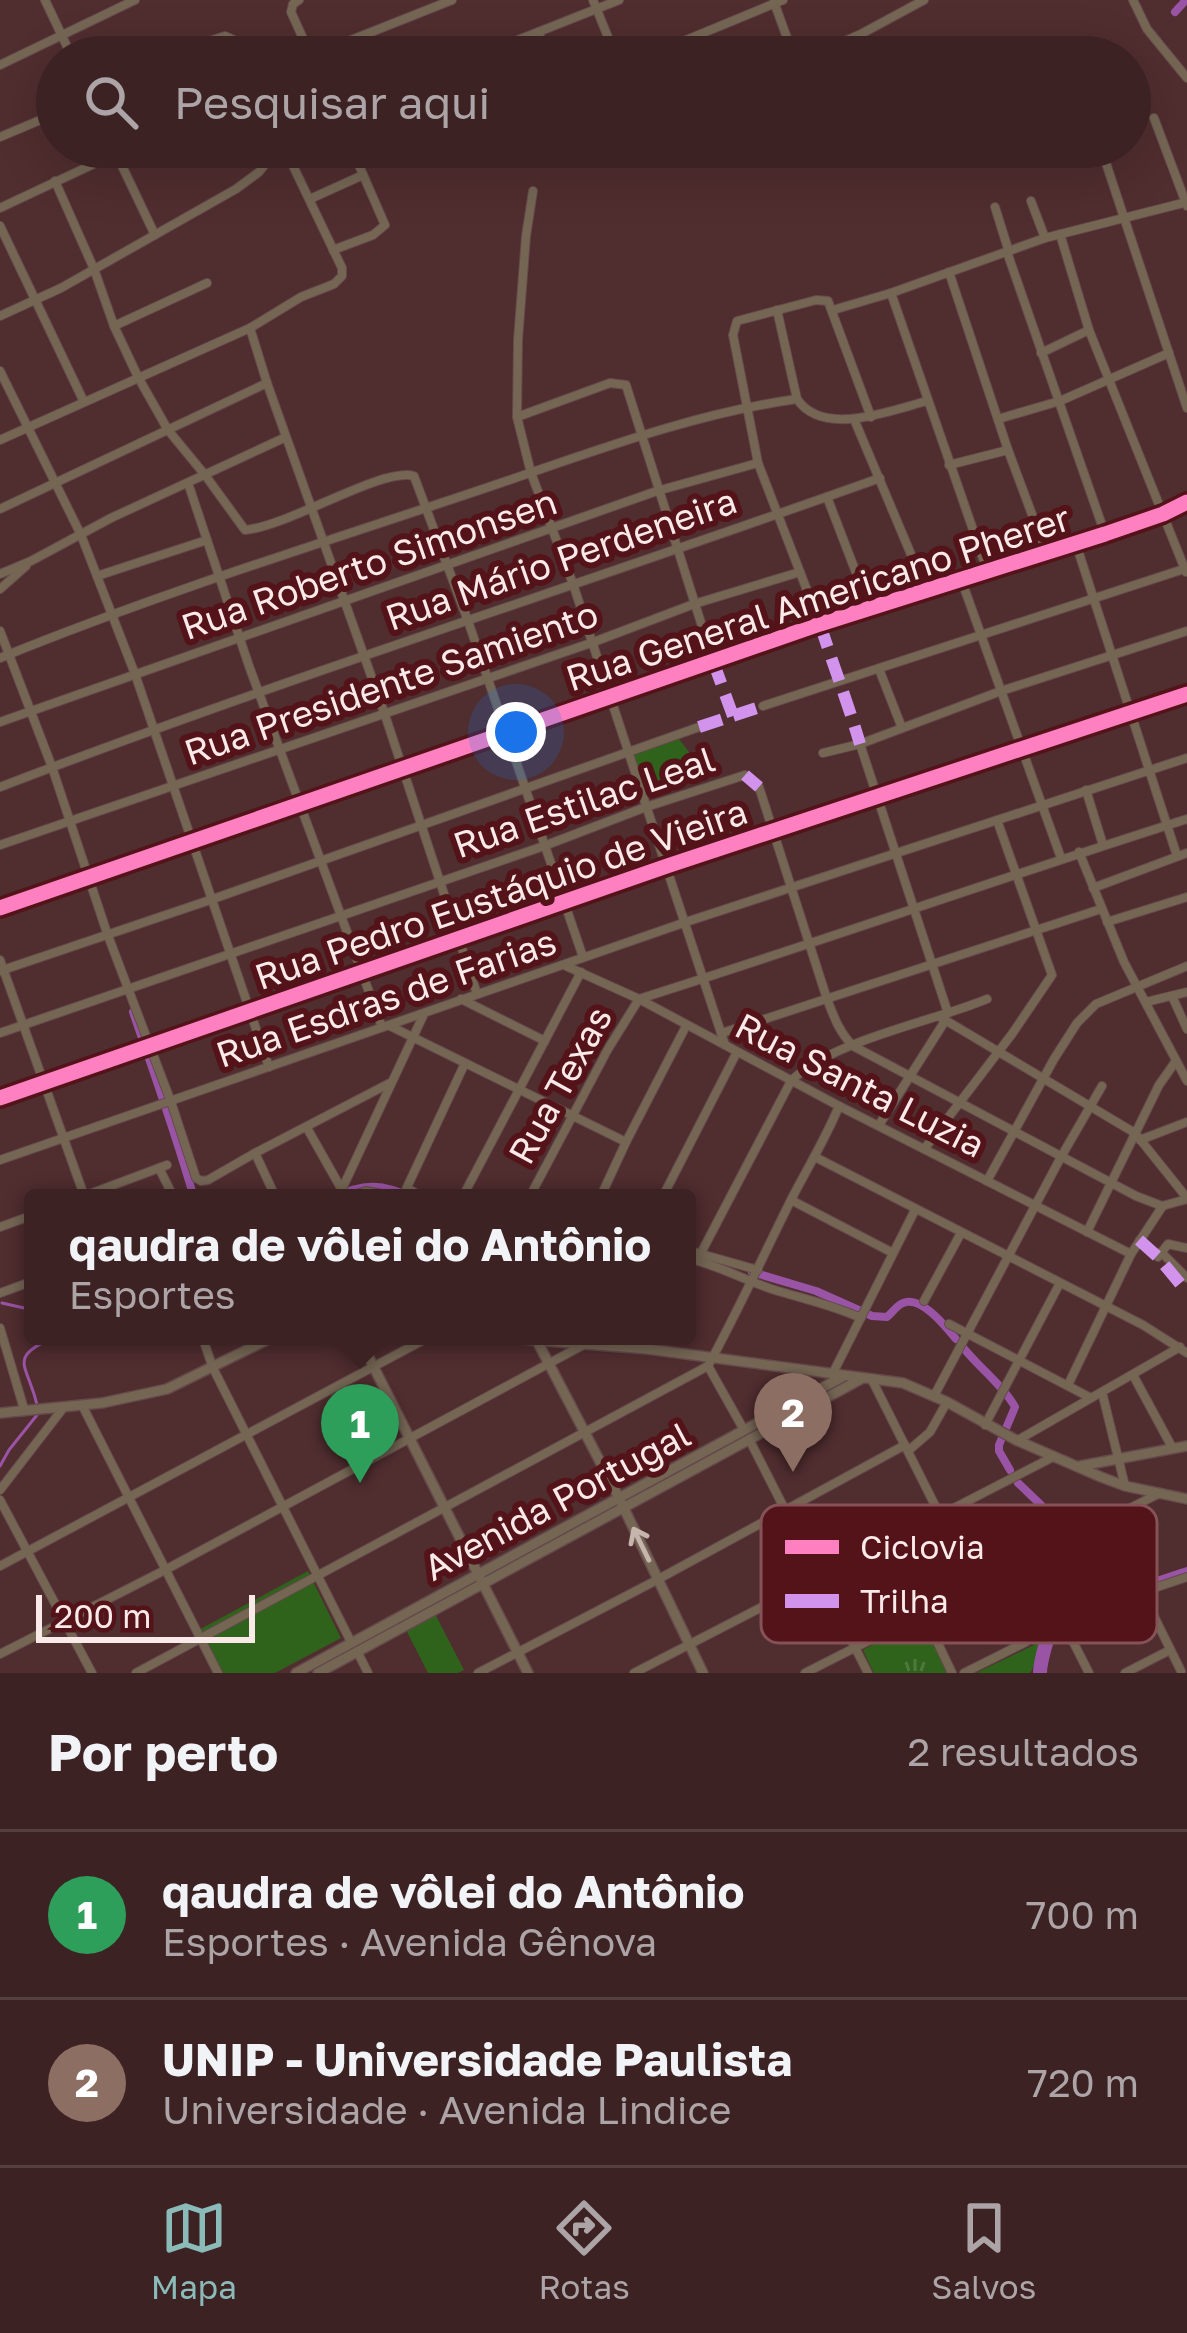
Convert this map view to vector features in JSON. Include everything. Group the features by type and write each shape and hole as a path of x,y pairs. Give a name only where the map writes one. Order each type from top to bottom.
{"street":[{"path":"44,0 62,36"},
{"path":"64,36 135,0"},
{"path":"299,0 291,11 301,36"},
{"path":"363,36 452,0"},
{"path":"528,36 595,5 619,0"},
{"path":"856,36 924,0"},
{"path":"1132,0 1147,29 1187,78"},
{"path":"694,36 777,1 788,36"},
{"path":"595,5 608,36"},
{"path":"538,32 540,36"},
{"path":"0,65 36,49"},
{"path":"833,310 1045,238 1186,204 1154,118"},
{"path":"0,137 36,122"},
{"path":"0,208 81,168"},
{"path":"123,168 155,235"},
{"path":"0,316 155,235 236,189 263,168"},
{"path":"0,440 250,328 338,281 343,273 293,168"},
{"path":"333,250 380,232 385,225 360,168"},
{"path":"1108,168 1169,353 1183,382 1187,409"},
{"path":"310,199 363,175"},
{"path":"55,182 138,377 168,430 247,531 396,476 414,476 583,958"},
{"path":"533,190 518,340 517,417 531,473 573,584 725,1045"},
{"path":"1030,201 1045,238"},
{"path":"995,207 1105,534"},
{"path":"0,226 84,402"},
{"path":"763,706 1186,570 1089,330 1060,234"},
{"path":"949,272 1046,553"},
{"path":"113,326 206,284"},
{"path":"891,293 987,570"},
{"path":"820,624 758,463 733,334 736,321 824,299 833,310 871,417"},
{"path":"777,310 797,399 809,411 854,419 926,400"},
{"path":"250,328 477,994"},
{"path":"1041,352 1089,330"},
{"path":"998,419 1060,400 1169,353"},
{"path":"1,376 97,576 194,842 269,1067"},
{"path":"517,417 610,383 623,382 628,388 713,662"},
{"path":"0,509 267,383"},
{"path":"5,656 220,575 641,436 748,406 797,399"},
{"path":"854,419 926,590"},
{"path":"0,574 286,436"},
{"path":"949,465 1008,450"},
{"name":"Rua Roberto Simonsen","path":"0,722 657,491 758,463"},
{"name":"Rua Mário Perdeneira","path":"0,788 880,478"},
{"path":"188,483 319,862 385,1026 626,1142"},
{"path":"827,497 870,609"},
{"name":"Rua General Americano Pherer","path":"0,908 820,624 1076,544 1187,502"},
{"path":"97,576 207,540"},
{"path":"1076,544 1166,825 1182,855 1093,888"},
{"path":"0,589 31,561"},
{"name":"Rua Presidente Samiento","path":"0,845 694,604 800,572"},
{"path":"961,579 1061,858"},
{"path":"0,631 5,656 52,767 196,1178 208,1180 390,1083"},
{"path":"823,753 1187,631"},
{"path":"879,669 902,728"},
{"name":"Rua Pedro Eustáquio de Vieira","path":"0,1098 668,866 1187,694"},
{"path":"80,1189 1,967 213,899 699,727"},
{"path":"860,744 933,964 944,1017 879,1125"},
{"name":"Rua Esdras de Farias","path":"0,1160 686,922 1187,758"},
{"name":"Rua Estilac Leal","path":"0,1034 746,775"},
{"path":"759,787 836,1024 853,1046 1162,1206"},
{"path":"1086,790 1103,845"},
{"path":"639,999 1187,819"},
{"path":"925,1148 1052,975 997,820"},
{"path":"1078,852 1107,922 1187,1081"},
{"path":"1107,922 1187,897"},
{"path":"722,1034 1102,909"},
{"name":"Rua Santa Luzia","path":"564,965 639,999 1131,1254"},
{"path":"987,1180 1084,1013 1187,966"},
{"path":"468,1189 580,971"},
{"path":"1146,1002 1187,992"},
{"path":"1172,996 1187,1029"},
{"path":"461,999 545,1041"},
{"name":"Rua Texas","path":"534,1189 639,999"},
{"path":"701,1253 791,1081 801,1072 853,1046 987,999"},
{"path":"345,1189 423,1014"},
{"path":"944,1017 1138,1137 1187,1199 1162,1206 1139,1240 1068,1385"},
{"path":"604,1189 686,1026"},
{"path":"667,1189 737,1052"},
{"path":"406,1189 465,1063"},
{"path":"1088,1232 1160,1085 1180,1063"},
{"path":"934,1396 1102,1086"},
{"path":"136,1673 711,1361 839,1106"},
{"path":"1138,1137 1187,1121"},
{"path":"307,1128 341,1189"},
{"path":"255,1153 272,1189"},
{"path":"815,1156 1184,1350"},
{"path":"104,1189 163,1166 171,1189"},
{"path":"791,1200 893,1253"},
{"path":"838,1375 916,1209"},
{"path":"924,1301 961,1232"},
{"path":"1139,1240 1187,1278"},
{"path":"1160,1255 1168,1244 1187,1248"},
{"path":"696,1253 756,1276 775,1291 830,1304 862,1318"},
{"path":"696,1258 756,1276"},
{"path":"985,1425 1060,1283"},
{"path":"949,1324 1091,1398"},
{"path":"0,1328 24,1409"},
{"path":"205,1345 368,1673"},
{"path":"0,1413 82,1405 167,1388 258,1345"},
{"path":"362,1345 528,1673"},
{"path":"0,1566 414,1345"},
{"path":"538,1345 703,1673"},
{"path":"0,1654 165,1570 578,1345"},
{"path":"617,1345 903,1383 1075,1467 1125,1486 1187,1499"},
{"path":"1008,1436 1184,1350"},
{"path":"711,1361 782,1505"},
{"path":"0,1366 11,1363"},
{"name":"Avenida Portugal","path":"747,1435 838,1375"},
{"path":"1133,1376 1173,1449"},
{"path":"866,1378 935,1505"},
{"name":"Avenida Portugal","path":"296,1673 354,1647 747,1435 866,1378"},
{"path":"1102,1392 1125,1486"},
{"path":"794,1505 930,1432 947,1402"},
{"path":"82,1405 218,1673"},
{"path":"0,1490 64,1407"},
{"path":"1075,1467 1187,1446"},
{"path":"958,1505 1053,1456"},
{"path":"1136,1505 1162,1492"},
{"path":"0,1499 92,1673"},
{"path":"478,1673 761,1523"},
{"path":"1157,1587 1187,1576"},
{"path":"634,1673 761,1607"},
{"path":"1157,1623 1182,1670"},
{"path":"852,1643 868,1673"},
{"path":"805,1673 864,1643"},
{"path":"938,1643 952,1673"},
{"path":"964,1673 1024,1643"},
{"path":"1074,1643 1089,1673"},
{"name":"Avenida Portugal","path":"318,1673 354,1647"},
{"path":"1125,1673 1170,1649"}],"green space":[{"path":"679,739 707,776 645,797 633,754"},
{"path":"308,1571 341,1638 275,1673 216,1673 195,1632"},
{"path":"433,1610 464,1670 458,1673 428,1673 404,1626"},
{"path":"876,1643 934,1643 948,1673 874,1673 863,1650"},
{"path":"1043,1643 1030,1673 976,1673"}],"waterway":[{"path":"1175,12 1186,0"},
{"path":"133,1012 191,1189"},
{"path":"354,1189 386,1189"},
{"path":"752,1272 816,1291 872,1316 887,1317 903,1303 917,1304 956,1339"},
{"path":"2,1303 24,1308"},
{"path":"37,1405 24,1363 39,1345"},
{"path":"961,1345 1015,1407 999,1445 1010,1470"},
{"path":"0,1466 37,1415"},
{"path":"1018,1483 1041,1505"},
{"path":"1157,1580 1187,1571"},
{"path":"1040,1673 1046,1643"}],"marked path":[{"path":"820,624 860,744"},
{"path":"713,661 733,716"},
{"path":"699,727 763,706"},
{"path":"745,775 759,787"},
{"path":"1139,1240 1187,1292"}],"cycle path":[{"path":"0,908 820,624 1105,534 1187,502"},
{"path":"0,1098 667,866 1187,694"}],"place":[{"name":"UNIP - Universidade Paulista","path":"793,1472"},
{"name":"qaudra de vôlei do Antônio","path":"360,1483"}]}
